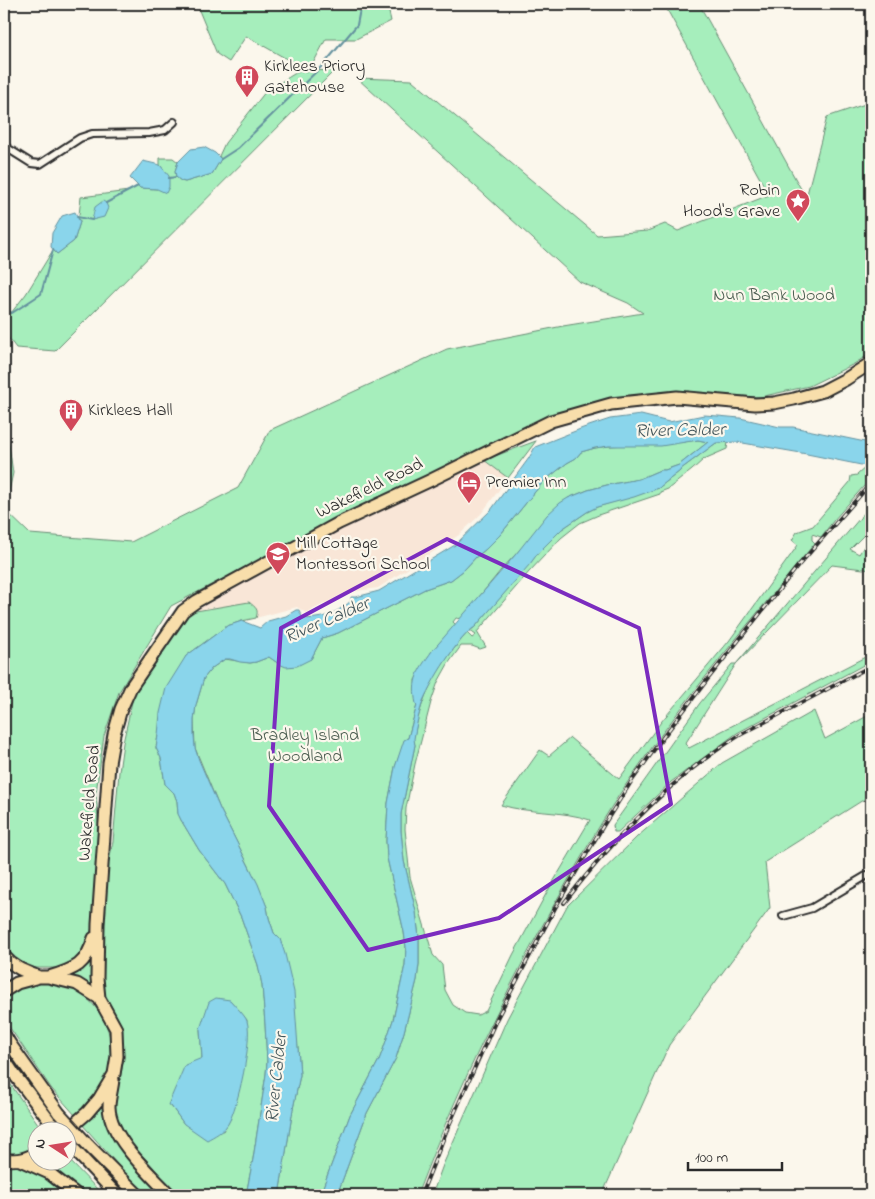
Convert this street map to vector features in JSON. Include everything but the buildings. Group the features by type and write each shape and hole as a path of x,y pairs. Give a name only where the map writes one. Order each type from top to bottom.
{"highway":[{"name":"Wakefield Road","path":"99,998 97,978 98,924 109,763 117,722 131,687 184,611 197,601 339,523 551,421 611,404 677,397 754,404 774,403 823,391 871,363"},
{"name":"Wakefield Road","path":"4,991 17,984 70,971 81,964 89,953 98,924"},
{"path":"4,956 17,968 43,977 77,984 99,998 116,1029 117,1056 109,1107 112,1124 123,1142 170,1195"},
{"path":"4,1034 59,1113 138,1195"},
{"path":"4,1059 50,1122"},
{"path":"77,1122 99,1099 114,1074"},
{"path":"78,1155 117,1195"},
{"path":"4,1160 28,1158"},
{"path":"20,1160 49,1173 77,1195"}],"street":[{"path":"4,146 31,163 40,164 80,138 92,134 149,133 165,130 174,122"},
{"path":"783,916 812,908 871,873"}],"highlighted area":[{"path":"447,539 639,628 671,804 499,918 368,950 269,806 281,628"}],"shaded area":[{"path":"484,460 508,478 481,514 459,535 378,588 349,592 306,613 297,607 256,618 258,613 249,603 194,611 331,532"}],"green space":[{"path":"203,4 387,4 391,21 356,39 326,39 309,71 335,70 55,351 16,348 4,332 4,322 26,294 53,250 57,254 74,241 80,222 77,217 79,215 81,197 129,191 138,186 140,188 157,189 169,177 160,165 160,158 173,158 178,162 175,171 176,177 181,181 185,182 212,174 221,159 219,156 225,143 266,91 299,71 308,71 246,36 229,62 217,54 198,8"},
{"name":"Nun Bank Wood","path":"664,4 699,4 806,198 827,117 871,102 871,353 854,364 809,386 760,397 672,393 542,422 249,565 171,606 119,692 104,736 96,793 100,845 95,877 93,923 89,939 83,952 75,961 63,968 37,968 27,966 12,959 4,950 4,417 13,473 5,510 30,534 131,542 238,488 270,430 447,349 563,326 643,313 628,303 580,282 357,78 412,80 597,235 647,231 665,224 678,231 769,195"},
{"name":"Bradley Island Woodland","path":"698,440 708,442 679,465 660,470 639,479 588,490 568,498 501,570 461,619 456,618 453,622 456,625 432,651 415,680 417,705 408,738 395,767 388,803 387,858 406,947 405,965 393,1020 379,1060 350,1115 320,1195 279,1195 300,1075 298,1048 280,939 274,933 267,907 250,868 220,809 195,748 194,720 196,705 204,678 212,668 225,659 250,663 269,657 279,664 311,659 322,638 338,633 425,589 451,580 500,535 543,482 576,458 581,452 609,446"},
{"path":"536,441 508,478 484,460"},
{"path":"728,442 727,449 704,459 668,489 660,492 660,494 580,523 561,538 477,632 486,647 480,649 472,646 461,646 438,682 415,764 406,808 405,829 410,877 433,955 442,965 445,990 453,1005 465,1013 478,1015 486,1011 513,955 546,894 590,820 501,805 540,750 549,756 570,738 619,779 661,722 729,641 798,545 792,540 797,532 813,526 850,482 851,476 857,475 867,466 871,467 871,478 821,537 812,534 812,540 815,543 679,712 610,809 555,903 495,1016 435,1148 417,1195 337,1195 367,1113 396,1058 417,980 419,938 416,912 404,861 401,814 415,745 413,739 430,685 447,658 467,633 472,638 476,635 470,631 546,544 562,529 597,507 659,488 716,443"},
{"path":"871,505 871,528 850,549 859,554 871,536 871,570 832,565 736,664"},
{"path":"249,602 257,611 256,618 227,626 186,656 158,735 156,748 161,758 165,784 174,793 181,820 199,850 225,884 241,917 258,965 262,985 267,1062 246,1195 178,1195 146,1159 136,1151 118,1122 115,1109 124,1059 122,1026 103,991 101,976 107,870 113,842 123,743 133,697 145,673 183,618 190,612","holes":["230,1000 247,1020 231,1118 223,1131 184,1124 171,1106 202,1058 200,1029"]},
{"path":"871,654 871,661 737,733 671,782 618,832 614,832 613,825 700,703 732,664 736,664 685,744 689,748"},
{"path":"814,711 825,739 871,714 871,795 765,862 770,908 669,1045 602,1195 432,1195 443,1165 507,1019 567,906 637,837 722,763"},
{"path":"94,955 93,987 72,975 85,966"},
{"path":"44,983 67,987 84,996 100,1014 110,1037 111,1060 105,1079 90,1101 76,1116 51,1088 4,1018 4,994 23,986"},
{"path":"4,1075 37,1122 28,1122 28,1150 13,1155 4,1155"},
{"path":"105,1097 105,1107 164,1195 149,1195 125,1173 81,1123"},
{"path":"4,1166 15,1166 28,1169 28,1172 36,1172 71,1195 4,1195"},
{"path":"78,1169 103,1195 85,1195 74,1186 49,1172 78,1172"}],"water":[{"path":"204,147 221,159 212,174 185,182 181,181 176,177 175,171 178,162 191,149"},
{"path":"143,161 160,165 169,176 169,187 166,193 157,189 140,188 130,178"},
{"path":"103,201 108,208 104,217 92,220 95,207"},
{"path":"75,212 80,222 74,241 57,254 51,247 52,233 62,216"},
{"name":"River Calder","path":"641,415 669,422 704,415 740,418 870,443 871,467 737,442 716,443 659,488 597,507 562,529 538,553 453,650 423,701 414,739 415,745 401,814 404,861 416,912 419,938 417,980 396,1058 367,1113 337,1195 320,1195 350,1115 384,1047 393,1020 405,965 406,947 404,932 387,858 386,841 388,803 395,767 404,740 408,738 417,705 414,688 419,670 432,651 516,554 547,515 560,503 588,490 639,479 660,470 679,465 708,442 698,440 661,446 609,446 581,452 576,458 543,482 500,535 451,580 425,589 338,633 322,638 311,659 297,666 286,667 269,657 250,663 225,659 212,668 204,678 196,705 194,720 195,748 220,809 258,884 274,933 280,939 285,954 294,992 300,1075 279,1195 246,1195 267,1062 262,985 258,965 241,917 225,884 199,850 181,820 174,793 165,784 161,758 156,748 160,713 166,688 186,656 227,626 242,621 260,628 268,621 286,616 296,610 299,610 303,619 325,616 347,604 351,601 351,597 379,591 455,545 491,510 535,447 610,419"},
{"path":"216,998 230,1000 244,1016 247,1021 248,1042 244,1073 232,1115 224,1129 207,1140 184,1124 171,1106 168,1105 185,1065 202,1058 200,1029 209,1002"}],"waterway":[{"path":"221,159 238,148 324,64 357,25 361,4"},
{"path":"169,178 176,177"},
{"path":"106,203 138,186"},
{"path":"77,217 92,220"},
{"path":"4,309 12,313 41,294 53,250"}],"railway":[{"path":"421,1195 446,1132 497,1018 555,908 603,826 631,782 707,680 798,566 871,483"},
{"path":"564,903 623,833 644,811 690,770 740,735 871,666"}],"place":[{"name":"Kirklees Priory Gatehouse","path":"247,98"},
{"name":"Robin Hood's Grave","path":"798,222"},
{"name":"Kirklees Hall","path":"71,432"},
{"name":"Premier Inn","path":"469,504"},
{"name":"Mill Cottage Montessori School","path":"278,575"}]}
